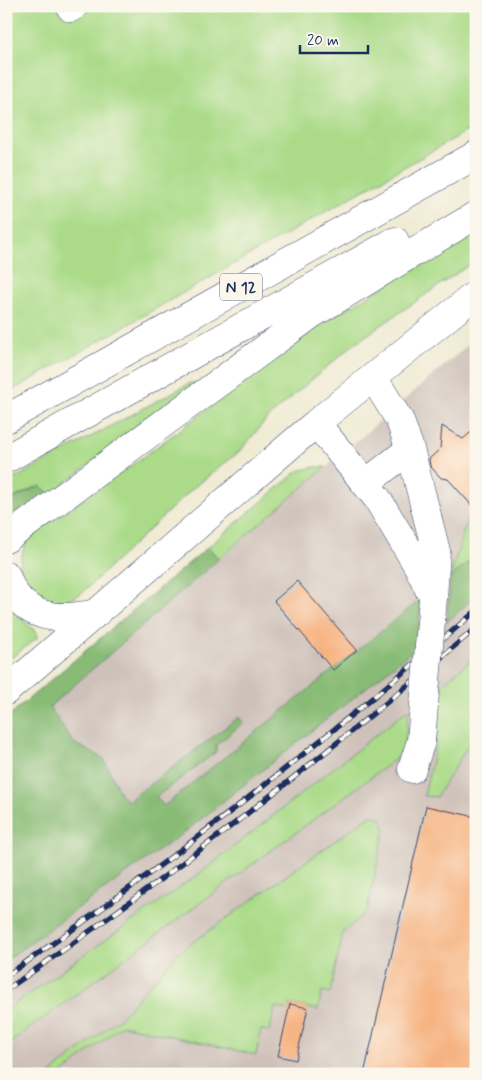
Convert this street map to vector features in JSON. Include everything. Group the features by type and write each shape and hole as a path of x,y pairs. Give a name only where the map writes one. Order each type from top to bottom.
{"main road":[{"name":"N 12","path":"6,419 476,155"},
{"name":"N 12","path":"6,459 476,196"},
{"path":"10,540 312,314 476,215"},
{"path":"6,691 316,423 476,294"},
{"path":"373,378 400,421 410,449 436,551 421,741 412,769"},
{"path":"316,423 366,483 419,568 432,598"},
{"path":"366,483 410,449"},
{"path":"6,575 17,599 42,614 67,618 96,613"}],"shaded area":[{"path":"476,338 476,555 450,578 447,621 476,596 476,655 442,685 476,681 476,1074 6,1074 6,1046 401,754 406,739 409,709 199,874 6,1010 6,960 186,831 416,648 420,599 163,807 156,797 216,752 215,745 243,723 239,717 129,801 121,795 104,759 74,743 49,707"}],"green space":[{"path":"6,6 476,6 476,126 6,394"},
{"path":"476,232 476,260 354,344 266,420 240,451 192,489 83,592 67,600 52,602 39,598 29,589 23,577 21,564 24,549 33,534 131,466 329,319"},
{"path":"190,383 196,383 43,500 35,487 6,502 6,483"},
{"path":"314,467 326,467 219,559 208,547 298,471"},
{"path":"40,486 48,492 6,524 6,502"},
{"path":"476,509 476,555 450,578 467,520"},
{"path":"208,547 219,559 49,707 74,743 104,759 121,795 128,801 239,717 243,723 216,745 216,752 156,797 164,806 421,599 416,648 186,831 6,960 6,718"},
{"path":"476,555 476,596 447,622 450,578"},
{"path":"6,604 37,633 38,637 6,662"},
{"path":"476,655 476,733 436,797 424,796 436,742 442,685"},
{"path":"409,709 404,749 393,761 6,1046 6,1010 199,874"},
{"path":"371,815 381,818 385,828 367,911 343,932 330,993 322,991 318,1010 290,1004 288,1010 275,1007 270,1031 261,1030 256,1055 122,1025 62,1074 50,1074 121,1017 178,953"}],"building":[{"path":"442,426 463,439 476,428 476,510 448,479 441,478 430,466 429,459 440,449"},
{"path":"297,581 357,650 333,670 274,601"},
{"path":"426,806 476,817 476,1074 364,1074"},
{"path":"290,1004 308,1008 296,1060 278,1056"}],"railway":[{"path":"6,976 127,890 246,800 362,707 476,611"},
{"path":"6,990 67,948 246,815 362,723 476,628"}]}
